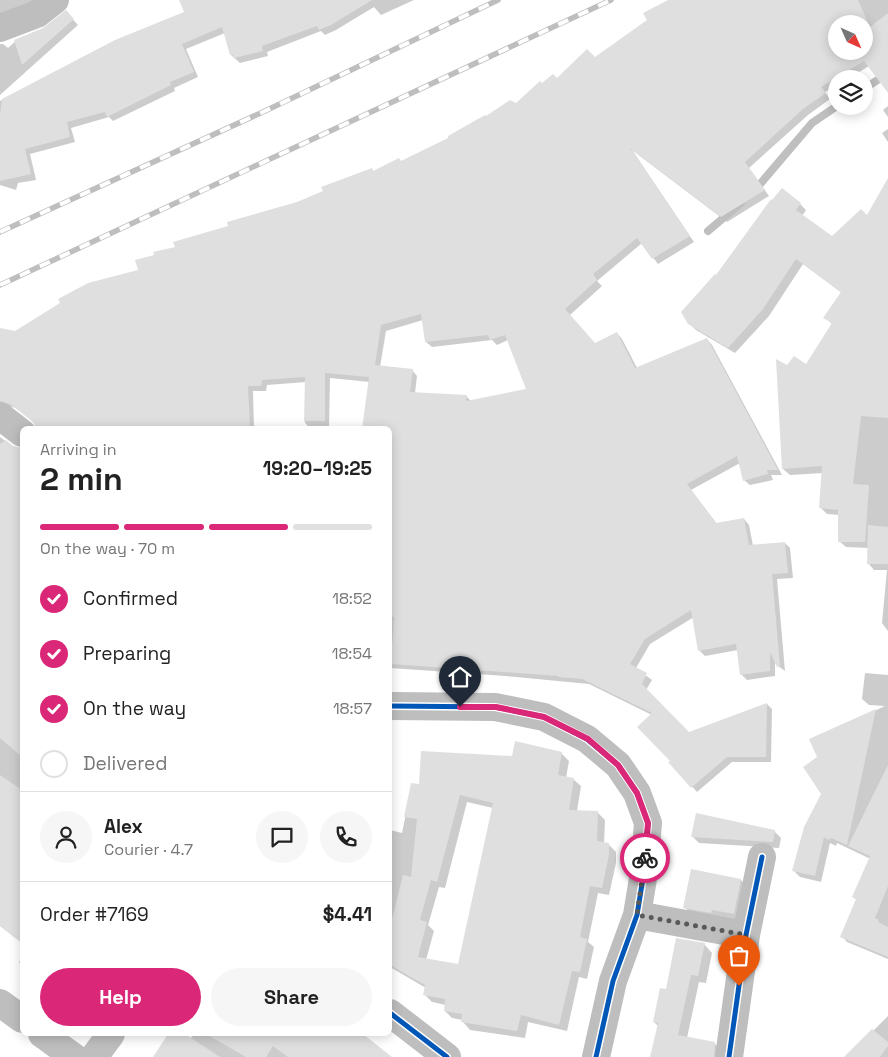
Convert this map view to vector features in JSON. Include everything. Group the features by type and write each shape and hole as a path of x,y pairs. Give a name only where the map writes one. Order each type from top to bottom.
{"street":[{"path":"0,28 37,14 55,0"},
{"path":"0,416 20,431"},
{"path":"392,706 496,707 544,717 588,739 618,765 637,793 648,823 644,872 637,915 613,981 596,1057"},
{"path":"729,1057 746,935 762,857"},
{"path":"637,915 746,935"},
{"path":"0,1003 20,1018"},
{"path":"392,1015 446,1057"},
{"path":"45,1036 74,1057"},
{"path":"94,1057 110,1036"}],"building":[{"path":"179,0 372,0 331,25 319,30 317,26 262,46 263,51 234,58 233,55 230,55 222,27 182,44 194,72 170,82 171,85 107,117 105,112 67,122 70,137 25,149 31,174 0,181 0,115 2,99 115,40 184,12"},
{"path":"668,0 858,0 865,15 828,15 828,60 873,60 873,25 888,13 888,93 873,73 873,70 871,70 864,61 849,70 828,70 828,83 821,87 826,93 803,109 745,162 765,190 721,217 630,148 690,236 652,259 637,238 593,274 597,280 565,309 595,343 617,332 635,368 707,338 778,470 767,470 768,474 743,481 737,456 687,484 716,523 744,518 749,545 785,542 788,573 772,574 780,666 777,667 770,652 770,671 740,675 736,644 698,651 691,610 645,639 630,664 647,673 642,684 689,732 767,703 766,757 727,757 691,788 668,762 670,761 637,727 652,713 582,679 392,664 394,617 392,616 392,426 362,426 369,377 325,373 325,421 304,421 305,377 262,380 261,386 248,386 250,426 35,426 32,421 10,404 0,401 0,328 15,331 60,303 58,299 88,283 138,270 135,260 154,255 153,252 175,247 173,242 228,226 227,222 297,202 323,191 321,187 372,168 373,171 399,158 401,161 448,138 448,136 486,116 510,100 516,103 540,81 542,83 553,74 557,78 587,49 595,57 647,20 643,13","holes":["421,314 425,342 488,335 490,340 505,335 526,389 466,401 467,395 410,392 413,369 375,365 381,325"]},
{"path":"66,10 74,19 22,65 14,40 43,28"},
{"path":"888,178 888,418 861,416 853,484 869,485 865,542 838,542 838,510 819,508 822,466 782,469 776,359 787,365 794,356 806,364 832,323 823,318 841,292 796,259 763,309 728,348 688,324 681,312 716,275 771,199 782,188 801,203 796,210 832,236 861,209 867,215"},
{"path":"6,440 13,446 20,448 20,755 0,738 0,444"},
{"path":"868,525 888,527 888,564 867,564"},
{"path":"876,709 847,845 824,837 815,876 792,871 804,827 821,794 803,767 817,757 809,739"},
{"path":"515,741 562,752 558,775 574,778 569,810 598,811 597,841 609,843 609,855 602,888 590,886 580,937 587,939 580,972 572,971 559,1025 521,1015 517,1031 461,1022 462,1014 444,1011 445,999 423,995 425,985 392,966 392,919 403,875 411,877 417,819 404,817 411,783 419,784 421,751 512,756","holes":["460,795 493,803 458,964 418,957 427,922 420,920 431,880 437,882"]},
{"path":"888,765 888,886 875,918 879,920 878,922 888,927 888,957 840,937 856,899 852,897 870,856 848,846"},
{"path":"0,775 20,789 20,941 0,926"},
{"path":"696,813 775,830 773,842 691,837"},
{"path":"691,869 741,879 734,914 712,910 711,913 683,908"},
{"path":"676,938 705,943 698,976 691,975 678,1035 715,1042 714,1057 650,1057 658,1023 653,1022 660,988 666,989"},
{"path":"872,1029 888,1042 888,1046 880,1057 844,1057"},
{"path":"167,1036 188,1036 220,1057 153,1057"},
{"path":"209,1036 366,1036 392,1057 288,1057 273,1046 266,1057 246,1057"}],"waterway":[{"path":"873,83 888,73"},
{"path":"755,190 812,123 828,112"},
{"path":"708,231 741,203"}],"railway":[{"path":"0,232 265,111 498,0"},
{"path":"0,285 611,0"}],"cycle path":[{"path":"392,706 495,707 544,717 587,739 618,765 637,793 648,823 644,872 637,915 613,981 596,1057"},
{"path":"729,1057 746,935 762,857"},
{"path":"392,1015 447,1057"}],"way so far":[{"path":"645,858 637,915 746,935 739,986"}],"route":[{"path":"460,707 496,707 544,717 588,739 618,765 637,793 648,823 645,858"}]}
